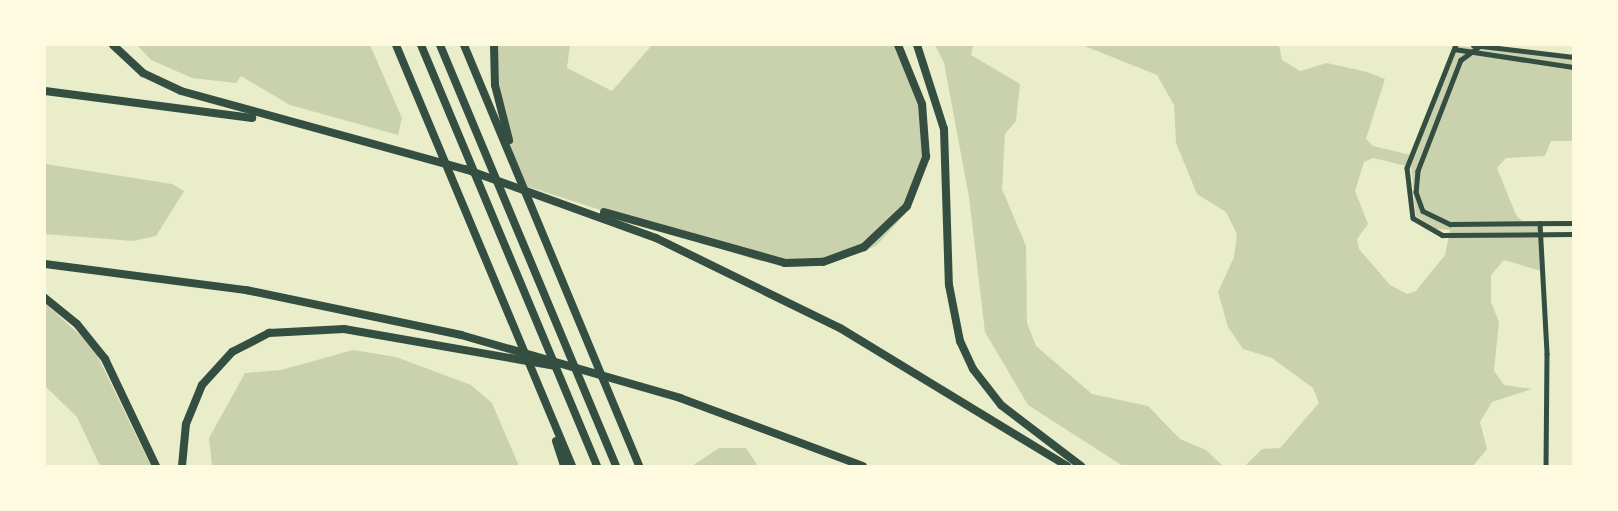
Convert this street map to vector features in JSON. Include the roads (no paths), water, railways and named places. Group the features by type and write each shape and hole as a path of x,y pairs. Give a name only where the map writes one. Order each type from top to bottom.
{"highway":[{"path":"113,45 131,65 168,86 390,148 773,261 811,264 854,252 896,222 923,170 924,110 898,45"},
{"path":"396,45 572,466"},
{"path":"421,45 597,466"},
{"path":"440,45 616,466"},
{"path":"464,45 639,466"},
{"path":"494,45 495,85 517,172"},
{"path":"917,45 944,129 950,299 963,348 1001,405 1081,466"},
{"path":"45,91 204,110 390,148"},
{"path":"544,194 656,238 789,301 1067,466"},
{"path":"45,264 246,290 493,344 623,380 794,439 863,466"},
{"path":"45,298 77,324 105,359 156,466"},
{"path":"182,466 186,424 202,385 232,352 269,333 344,329 496,353 623,380"},
{"path":"544,400 564,466"},
{"path":"794,439 847,466"}],"street":[{"path":"1573,57 1478,46 1466,53 1416,180 1428,218 1450,224 1573,223"},
{"path":"1573,67 1466,53 1455,47 1406,177 1418,225 1451,235 1573,234"},
{"path":"1540,223 1547,354 1546,466"},
{"path":"1450,224 1451,235"}]}
